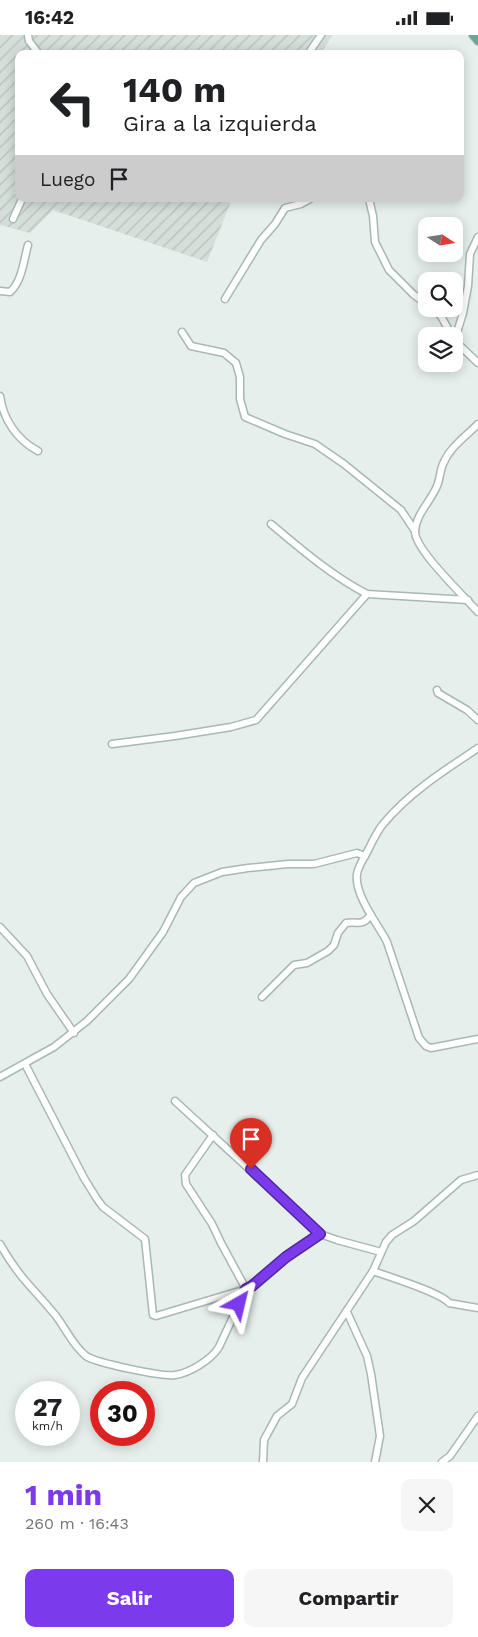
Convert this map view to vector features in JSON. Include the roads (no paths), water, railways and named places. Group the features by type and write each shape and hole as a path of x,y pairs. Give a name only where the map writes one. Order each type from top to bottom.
{"main road":[{"path":"473,35 478,41"}],"street":[{"path":"28,35 29,41 36,50"},
{"path":"311,50 321,35"},
{"path":"13,219 21,202"},
{"path":"225,299 260,241 275,225 282,212 305,202"},
{"path":"370,202 375,242 389,270 418,298"},
{"path":"457,327 465,304 470,254 478,237"},
{"path":"0,291 10,292 13,289 18,279 28,245"},
{"path":"182,331 191,346 224,353 236,363 240,377 240,399 245,417 285,434 316,444 401,510 415,531"},
{"path":"463,349 478,363"},
{"path":"0,396 8,421 26,445 38,451"},
{"path":"478,424 448,454 442,466 436,487 417,522 415,531 416,538 424,552 478,611"},
{"path":"271,524 320,565 367,594 468,601"},
{"path":"112,744 231,727 256,720 367,594"},
{"path":"437,690 438,693 467,710 478,720"},
{"path":"478,748 444,770 403,803 384,823 357,874 359,889 371,915 387,942 422,1044 431,1047 478,1039"},
{"path":"0,1077 54,1047 74,1033 129,979 163,932 181,897 194,883 222,872 288,863 314,864 357,853 365,856"},
{"path":"262,997 294,965 308,963 328,951 334,945 338,933 346,923 365,922 371,915"},
{"path":"0,927 27,956 47,994 74,1033"},
{"path":"25,1064 84,1178 97,1199 103,1207 145,1239 153,1315 156,1316 246,1289 286,1257 320,1234"},
{"path":"175,1101 320,1234 380,1252"},
{"path":"213,1135 185,1175 186,1184 212,1224 220,1243 246,1289"},
{"path":"263,1462 264,1441 277,1415 292,1404 302,1378 373,1271 386,1242 392,1235 414,1221 461,1180 478,1175"},
{"path":"0,1244 28,1284 44,1300 84,1354 128,1368 174,1375 206,1361 215,1354 219,1347 246,1289"},
{"path":"373,1271 446,1299 449,1303 478,1308"},
{"path":"347,1312 367,1356 371,1374 380,1436 375,1462"},
{"path":"442,1462 450,1455 478,1416"}]}
